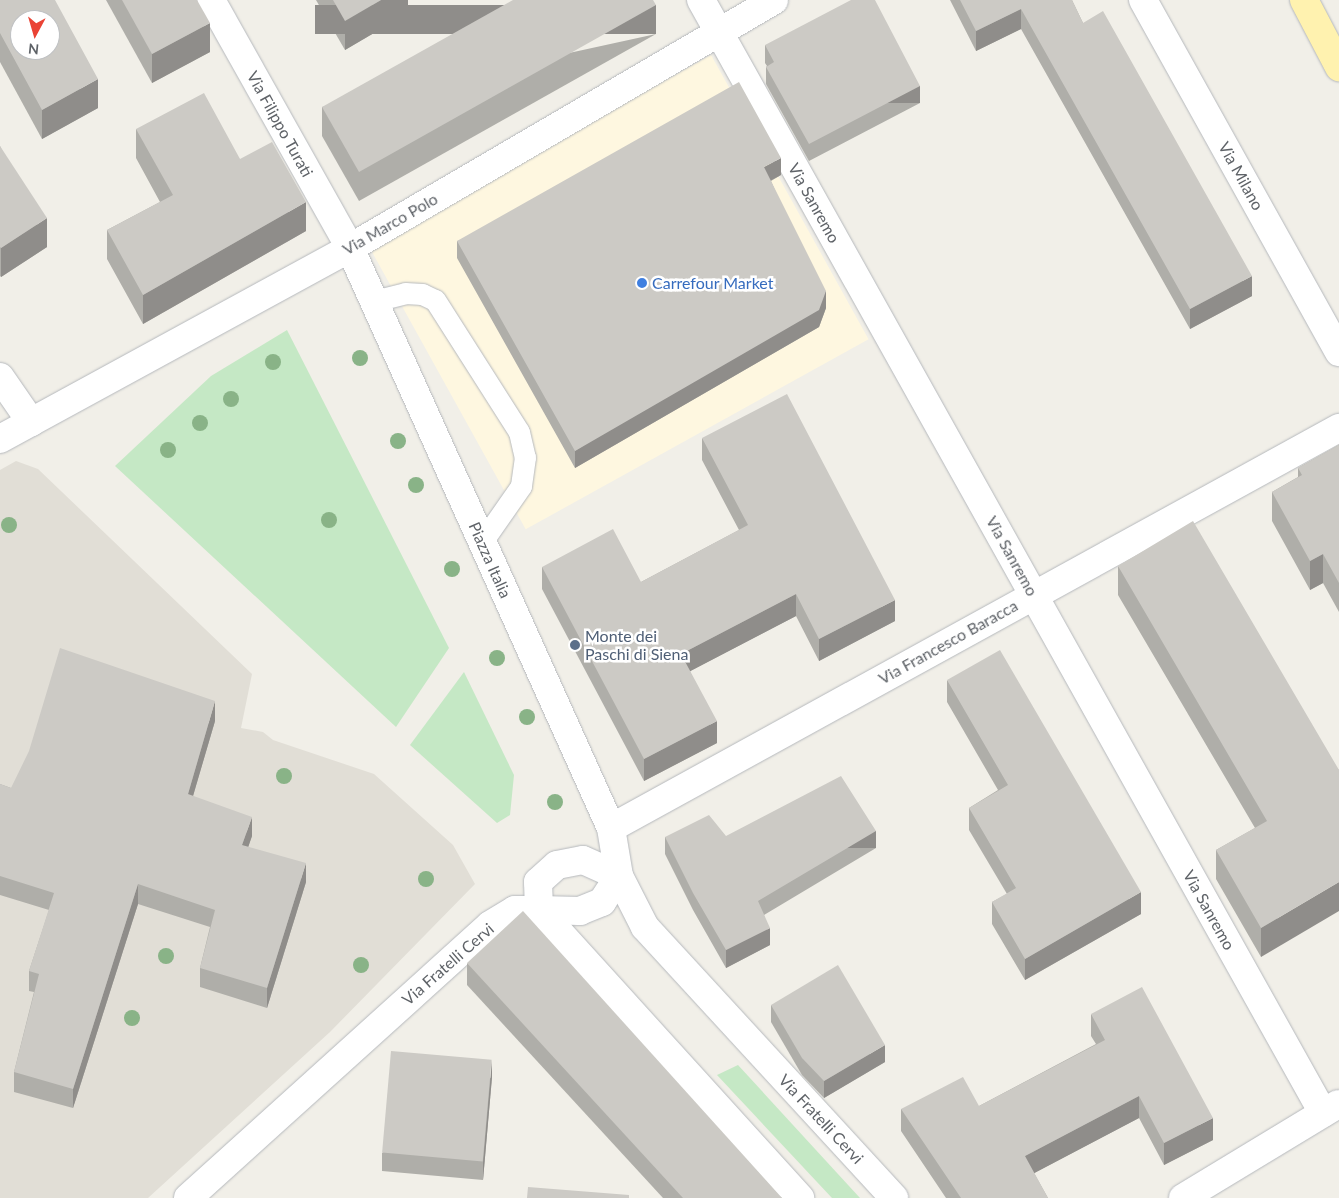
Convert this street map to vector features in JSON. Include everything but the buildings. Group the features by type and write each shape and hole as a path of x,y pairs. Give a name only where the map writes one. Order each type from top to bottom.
{"main road":[{"path":"1304,0 1339,67"}],"street":[{"name":"Via Filippo Turati","path":"211,0 350,248"},
{"name":"Via Sanremo","path":"701,0 1033,595 1331,1108"},
{"name":"Via Marco Polo","path":"0,439 350,248 774,0"},
{"name":"Via Milano","path":"1143,0 1339,352"},
{"name":"Piazza Italia","path":"350,248 611,828 620,876"},
{"path":"0,377 31,422"},
{"name":"Via Francesco Baracca","path":"611,828 1339,428"},
{"path":"620,876 583,860 557,866 538,882 539,910 800,1198"},
{"name":"Via Fratelli Cervi","path":"188,1198 490,925 515,910 580,911 602,902 620,876 645,927 894,1198"},
{"path":"1183,1198 1331,1108"}],"lane":[{"path":"374,301 405,293 422,294 435,300 519,432 525,457 521,486 482,542"}],"shaded area":[{"path":"711,55 869,339 526,529 368,245"},
{"path":"16,461 38,469 252,674 241,728 263,732 273,740 374,774 453,845 475,884 330,1032 148,1198 0,1198 0,470"}],"green space":[{"path":"287,330 449,648 396,727 115,466 211,376"},
{"path":"464,672 514,775 510,815 497,823 410,745"},
{"path":"738,1065 860,1198 832,1198 717,1075"}],"place":[{"name":"Carrefour Market","path":"642,283"},
{"name":"Monte dei Paschi di Siena","path":"575,645"}]}
